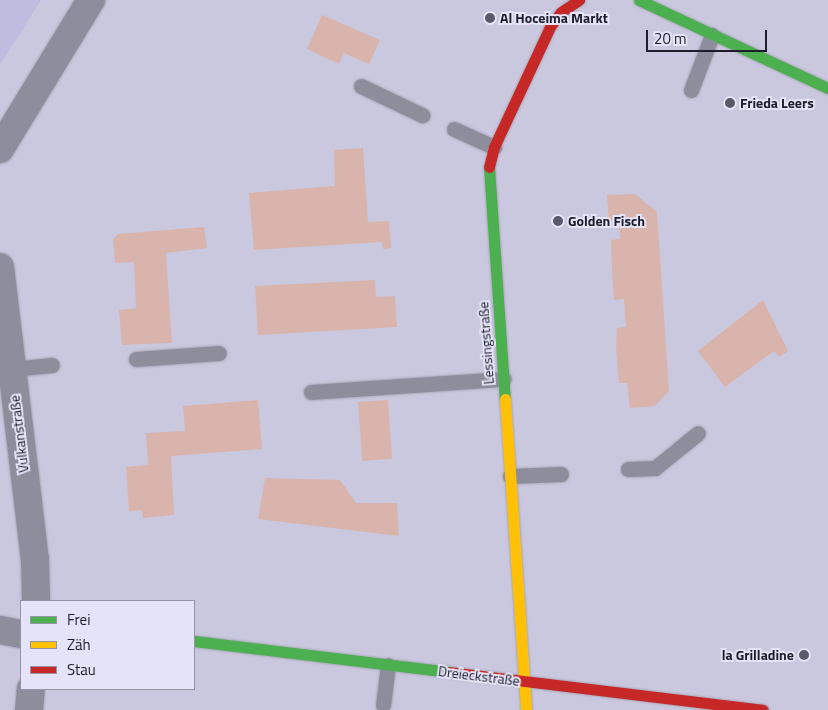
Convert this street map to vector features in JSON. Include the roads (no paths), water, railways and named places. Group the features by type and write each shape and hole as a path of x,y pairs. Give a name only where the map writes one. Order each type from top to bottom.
{"street":[{"path":"0,149 91,0"},
{"name":"Lessingstraße","path":"526,710 489,167 494,147 551,25 561,12 580,0"},
{"path":"639,0 828,88"},
{"name":"Vulkanstraße","path":"0,267 35,560 36,600"},
{"path":"0,630 20,634"},
{"name":"Dreieckstraße","path":"195,641 763,710"},
{"path":"29,710 31,690"}],"lane":[{"path":"691,90 712,35"},
{"path":"362,86 422,115"},
{"path":"454,130 494,147"},
{"path":"136,359 219,353"},
{"path":"12,369 52,365"},
{"path":"311,392 504,379"},
{"path":"628,469 655,468 698,433"},
{"path":"510,476 561,474"},
{"path":"383,705 388,665"}],"place":[{"name":"Al Hoceima Markt","path":"490,18"},
{"name":"Frieda Leers","path":"730,103"},
{"name":"Golden Fisch","path":"558,221"},
{"name":"la Grilladine","path":"804,655"}]}
